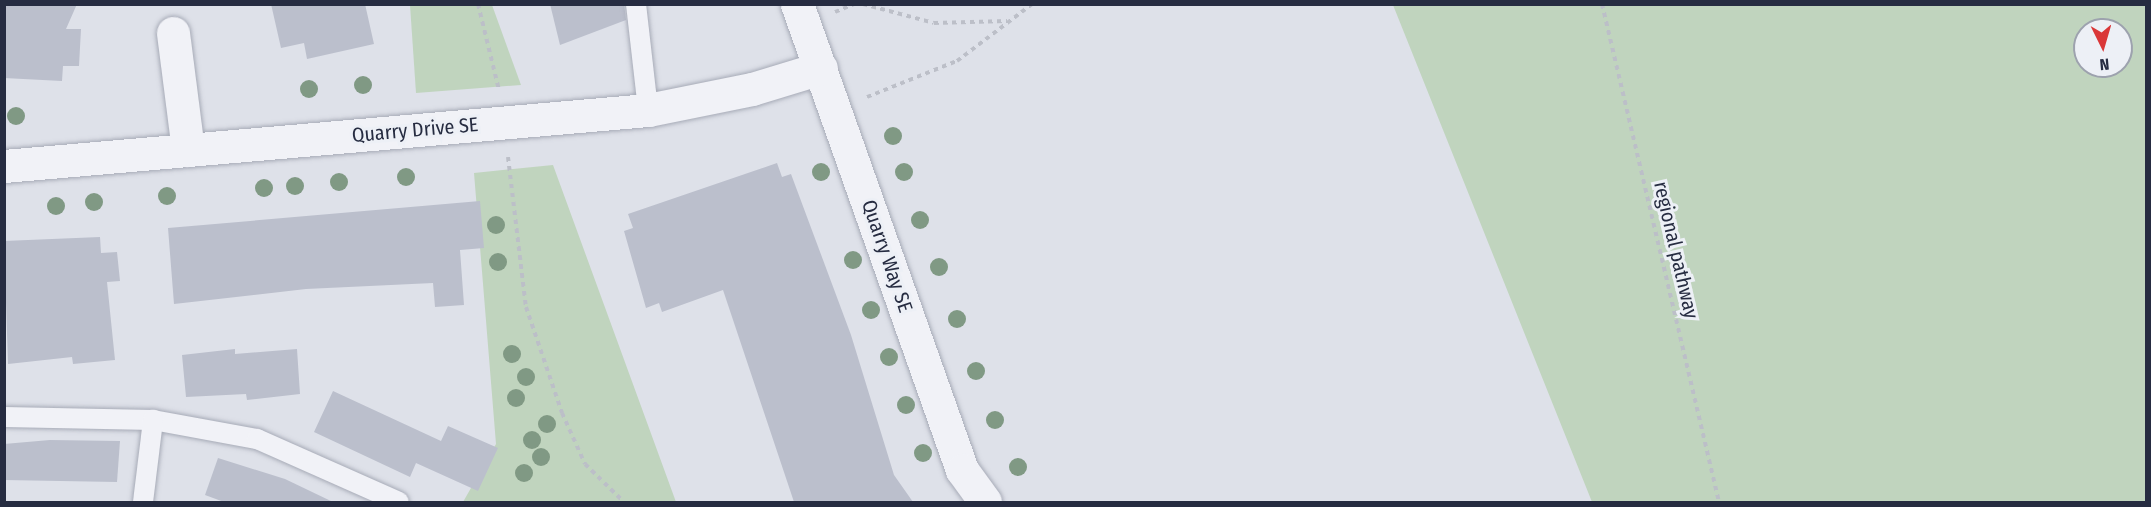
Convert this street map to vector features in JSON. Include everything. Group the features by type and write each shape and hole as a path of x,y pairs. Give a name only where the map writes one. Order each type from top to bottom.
{"street":[{"name":"Quarry Way SE","path":"797,4 962,470 985,502"},
{"path":"173,33 188,150"},
{"name":"Quarry Drive SE","path":"4,166 648,110 752,89 821,68"}],"lane":[{"path":"636,4 648,110"},
{"path":"4,417 153,420 257,438 399,502"},
{"path":"143,502 153,420"}],"path":[{"path":"478,4 503,122 526,307 585,464 624,502"},
{"path":"863,4 933,23 1007,21"},
{"path":"835,109 940,70 1032,4"},
{"name":"regional pathway","path":"1602,4 1719,502"}],"green space":[{"path":"410,5 492,5 521,85 416,93"},
{"path":"1393,5 2146,5 2146,502 1592,502"},
{"path":"553,165 676,502 463,502 496,444 474,173"}],"building":[{"path":"4,4 77,4 66,29 81,29 79,66 63,66 62,81 4,78"},
{"path":"271,4 365,4 374,44 307,59 304,43 281,48"},
{"path":"550,4 624,4 626,20 560,45"},
{"path":"777,163 782,177 791,174 851,335 894,475 913,502 794,502 723,290 662,312 659,303 646,308 624,231 633,228 628,214"},
{"path":"480,201 484,248 460,250 464,305 435,307 433,283 306,289 174,304 168,228"},
{"path":"100,237 101,253 117,252 120,281 107,282 115,360 73,364 72,357 8,364 4,241"},
{"path":"235,349 235,354 297,349 300,394 247,400 246,394 186,397 182,355"},
{"path":"333,391 441,441 448,426 498,448 478,491 416,463 410,477 314,432"},
{"path":"50,440 120,441 117,482 4,480 4,444"},
{"path":"218,458 285,479 333,502 224,502 205,495"}]}
